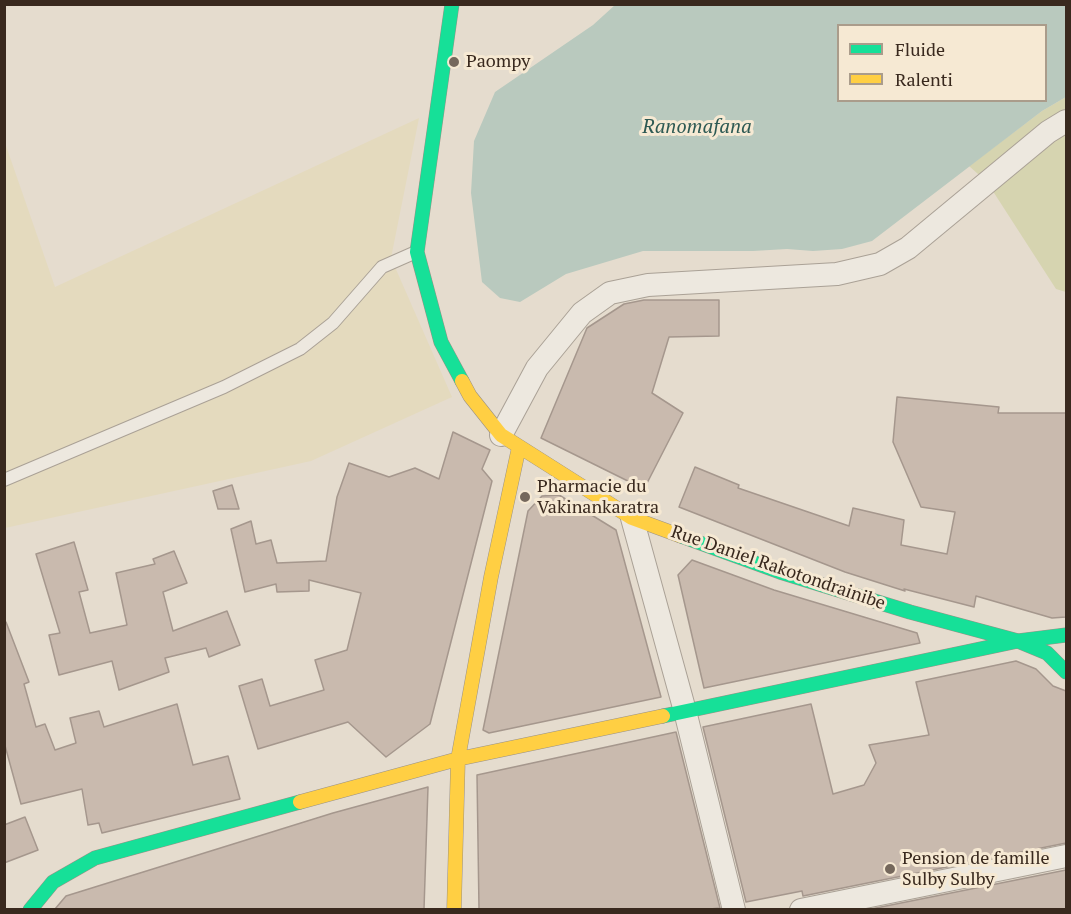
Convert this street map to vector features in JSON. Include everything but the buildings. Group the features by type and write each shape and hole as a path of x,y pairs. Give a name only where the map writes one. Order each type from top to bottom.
{"street":[{"path":"417,252 452,4"},
{"path":"454,909 458,759 491,578 510,441 537,368 582,313 610,293 648,285 837,274 880,264 909,248 1048,132 1066,121"},
{"name":"Rue Daniel Rakotondrainibe","path":"417,252 441,342 470,396 510,441 632,518 780,572 910,612 1018,641 1047,653 1066,672"},
{"path":"632,518 685,711 734,909"},
{"path":"30,909 53,882 95,858 458,759 1018,641 1066,635"},
{"path":"801,909 1066,856"}],"lane":[{"path":"4,480 224,387 300,349 333,323 382,267 417,252"}],"shaded area":[{"path":"1066,97 1066,292 1056,289 987,182 969,166 1042,111"},
{"path":"419,118 391,258 452,397 311,461 5,528 4,140 55,287"}],"water":[{"name":"Ranomafana","path":"615,5 1066,5 1066,97 1042,111 872,241 842,249 813,251 787,249 643,251 566,274 520,302 500,298 482,282 471,193 474,141 495,92 593,25"}],"traffic: fast":[{"path":"452,4 417,252 441,342 462,381"},
{"path":"681,536 780,572 910,612 1018,641 1047,653 1066,672"},
{"path":"663,716 1018,641 1066,635"},
{"path":"30,910 53,882 95,858 300,802"}],"traffic: slow":[{"path":"462,381 470,396 501,435 632,518 681,536"},
{"path":"454,910 458,759 491,577 519,447"},
{"path":"300,802 458,759 663,716"}],"place":[{"name":"Paompy","path":"454,62"},
{"name":"Pharmacie du Vakinankaratra","path":"525,497"},
{"name":"Pension de famille Sulby Sulby","path":"890,869"}]}
